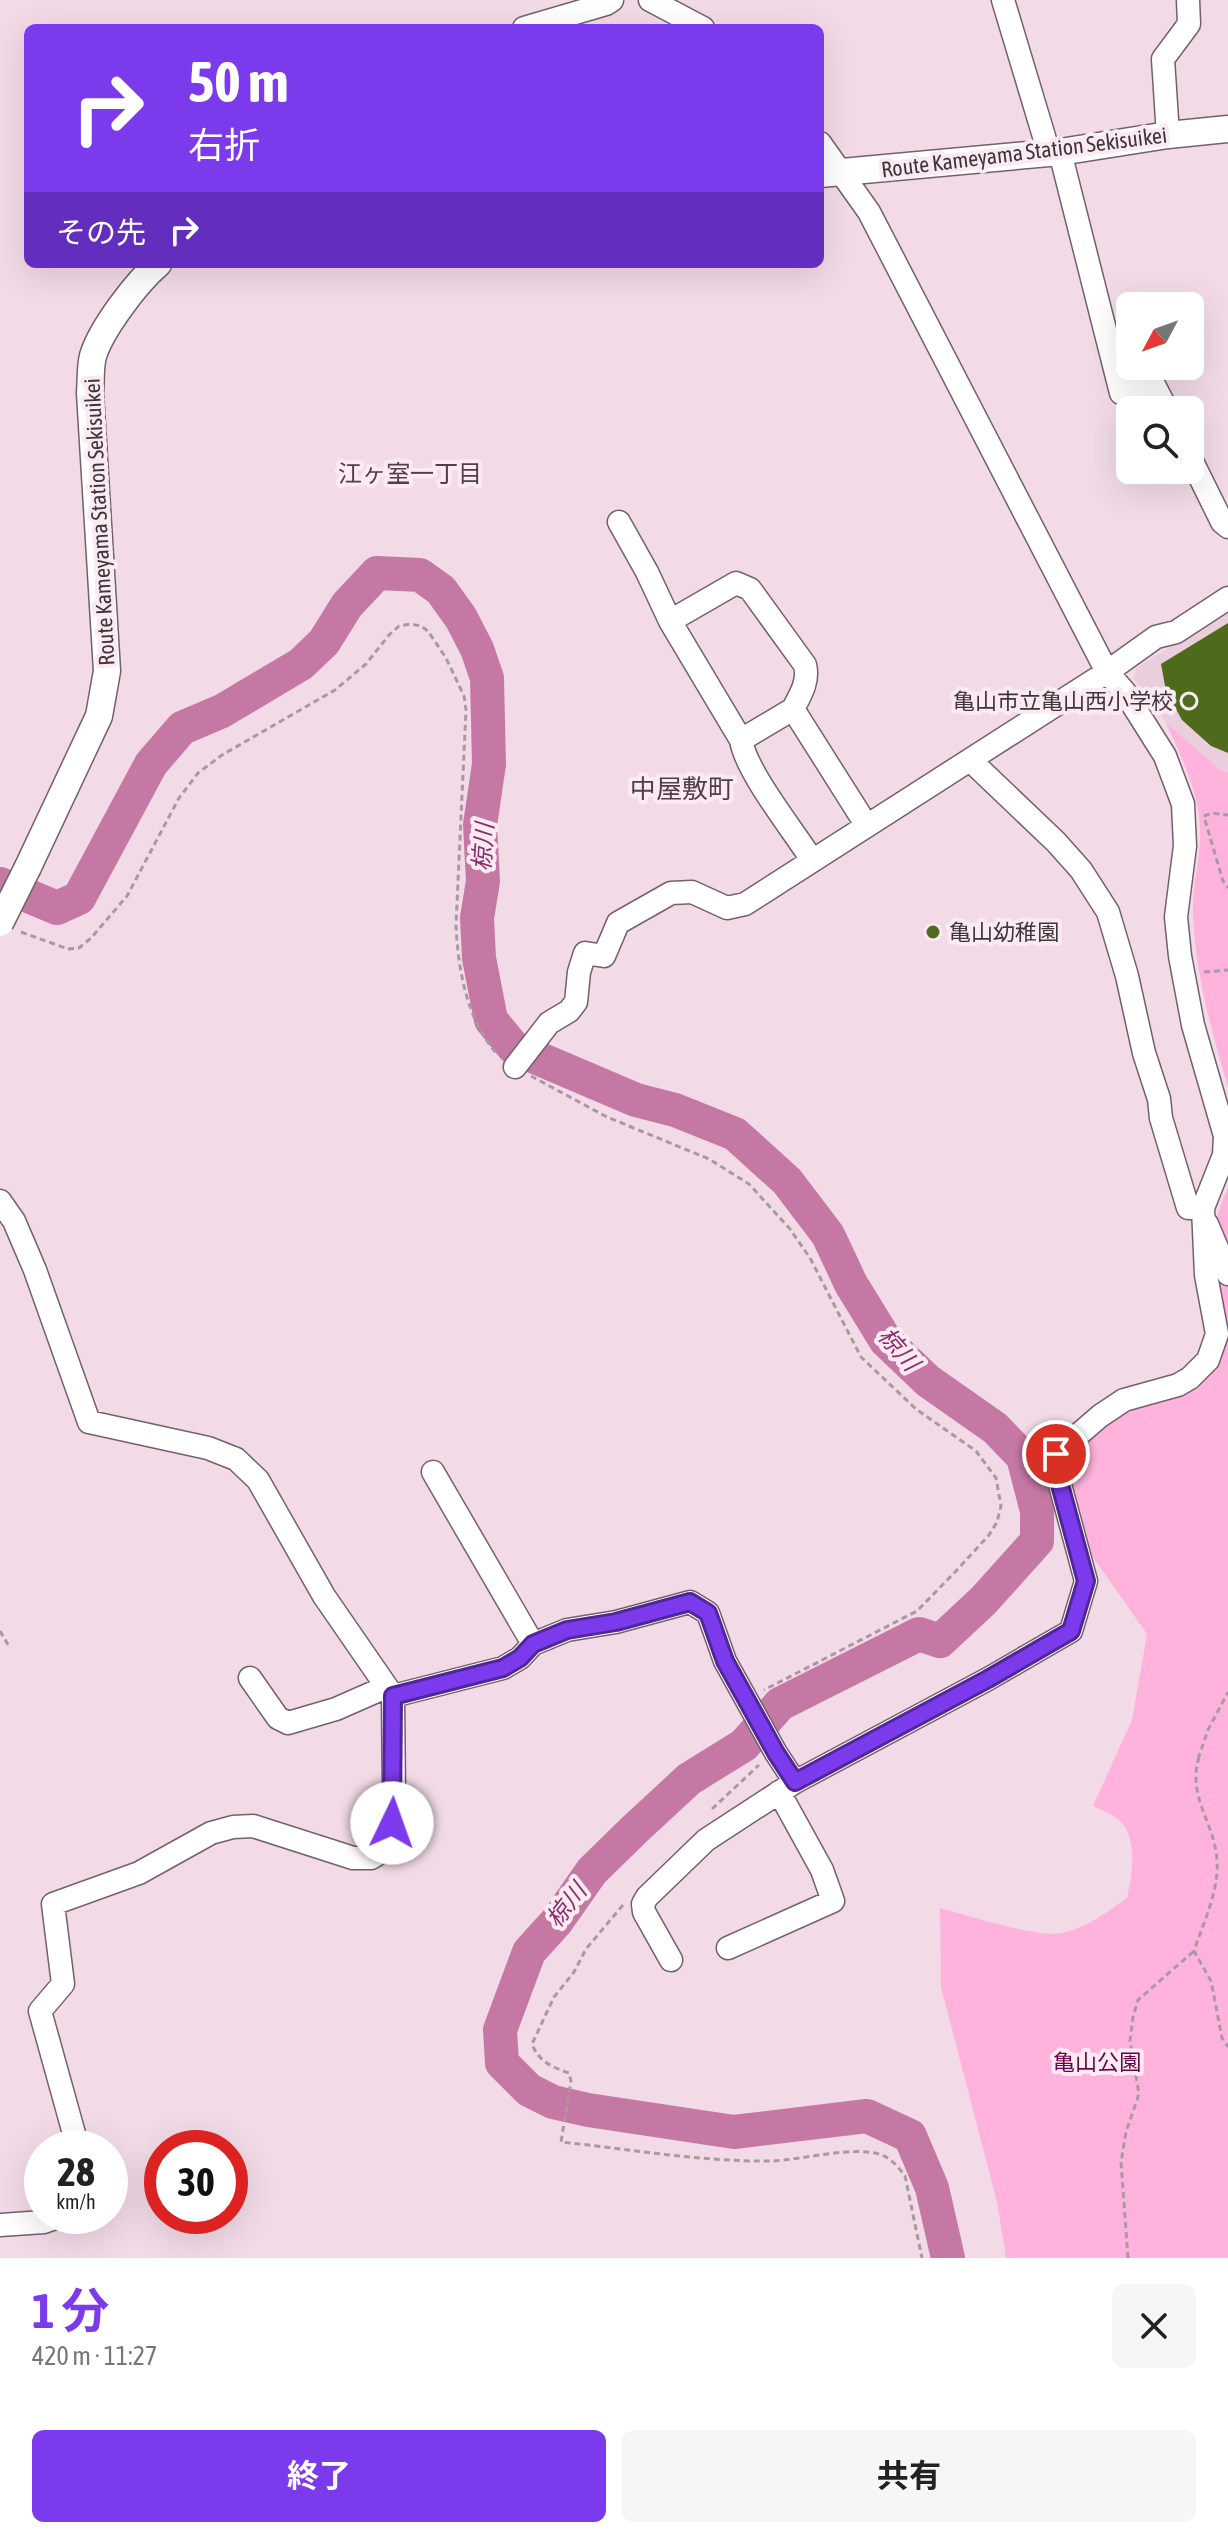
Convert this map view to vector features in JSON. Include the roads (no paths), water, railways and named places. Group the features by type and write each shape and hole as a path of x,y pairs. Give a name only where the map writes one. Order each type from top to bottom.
{"main road":[{"name":"Route Kameyama Station Sekisuikei","path":"829,173 1054,152 1228,129"},
{"name":"Route Kameyama Station Sekisuikei","path":"10,928 28,867 99,716 107,671 90,393 93,356 115,315 141,278 153,268"}],"street":[{"path":"551,24 612,0"},
{"path":"650,0 698,24"},
{"path":"1003,0 1054,152 1121,393 1153,383 1160,396"},
{"path":"1168,135 1163,59 1189,24 1188,0"},
{"path":"671,1960 644,1912 643,1904 706,1840 787,1787 1071,1631 1086,1581 1059,1481 1056,1454 1124,1400 1178,1385 1190,1378 1208,1360 1217,1334 1206,1275 1204,1214 1224,1155 1225,1136 1193,1025 1180,956 1176,917 1185,846 1183,804 1165,756 1124,691 1107,672 869,212 829,173"},
{"path":"1203,484 1222,522 1228,527"},
{"path":"619,522 670,621 741,740 743,752 761,785 812,860"},
{"path":"670,621 736,583 750,589 805,665 804,687 793,709 741,740"},
{"path":"516,1066 549,1023 569,1011 576,1002 579,972 585,953 604,956 618,923 671,893 692,892 727,908 745,904 1107,672 1156,637 1176,632 1228,598"},
{"path":"793,709 867,826"},
{"path":"970,760 1064,851 1081,870 1108,912 1159,1099 1161,1118 1188,1208 1204,1214 1228,1274"},
{"path":"0,1201 14,1221 35,1270 89,1422 208,1448 236,1459 258,1480 324,1596 390,1692 394,1799 389,1847 371,1858 353,1858 253,1826 233,1827 211,1833 139,1873 53,1904 63,1984 40,2011 73,2130"},
{"path":"433,1472 533,1644"},
{"path":"250,1678 278,1718 288,1723 390,1692 503,1668 520,1658 533,1644 567,1630 616,1622 690,1602 708,1613 725,1661 776,1753 833,1901 728,1948"},
{"path":"0,2225 24,2223"}],"waterway":[{"name":"椋川","path":"0,884 57,908 79,898 151,764 182,728 222,711 301,664 324,642 347,605 377,573 420,575 441,590 461,618 487,678 489,764 480,825 483,881 477,918 479,958 491,1020 514,1048 636,1100 675,1110 735,1134 787,1181 828,1235 851,1284 886,1341 928,1381 995,1428 1023,1457 1037,1511 1037,1541 983,1601 940,1641 919,1634 780,1704 744,1745 689,1779 592,1871 557,1921 529,1952 500,2030 502,2063 529,2090 553,2102 734,2132 867,2116 910,2136 932,2188 948,2258"}],"place":[{"name":"亀山市立亀山西小学校","path":"1189,701"},
{"name":"亀山幼稚園","path":"933,932"}],"district":[{"name":"江ヶ室一丁目","path":"410,473"},
{"name":"中屋敷町","path":"682,789"}],"park label":[{"name":"亀山公園","path":"1097,2062"}]}
